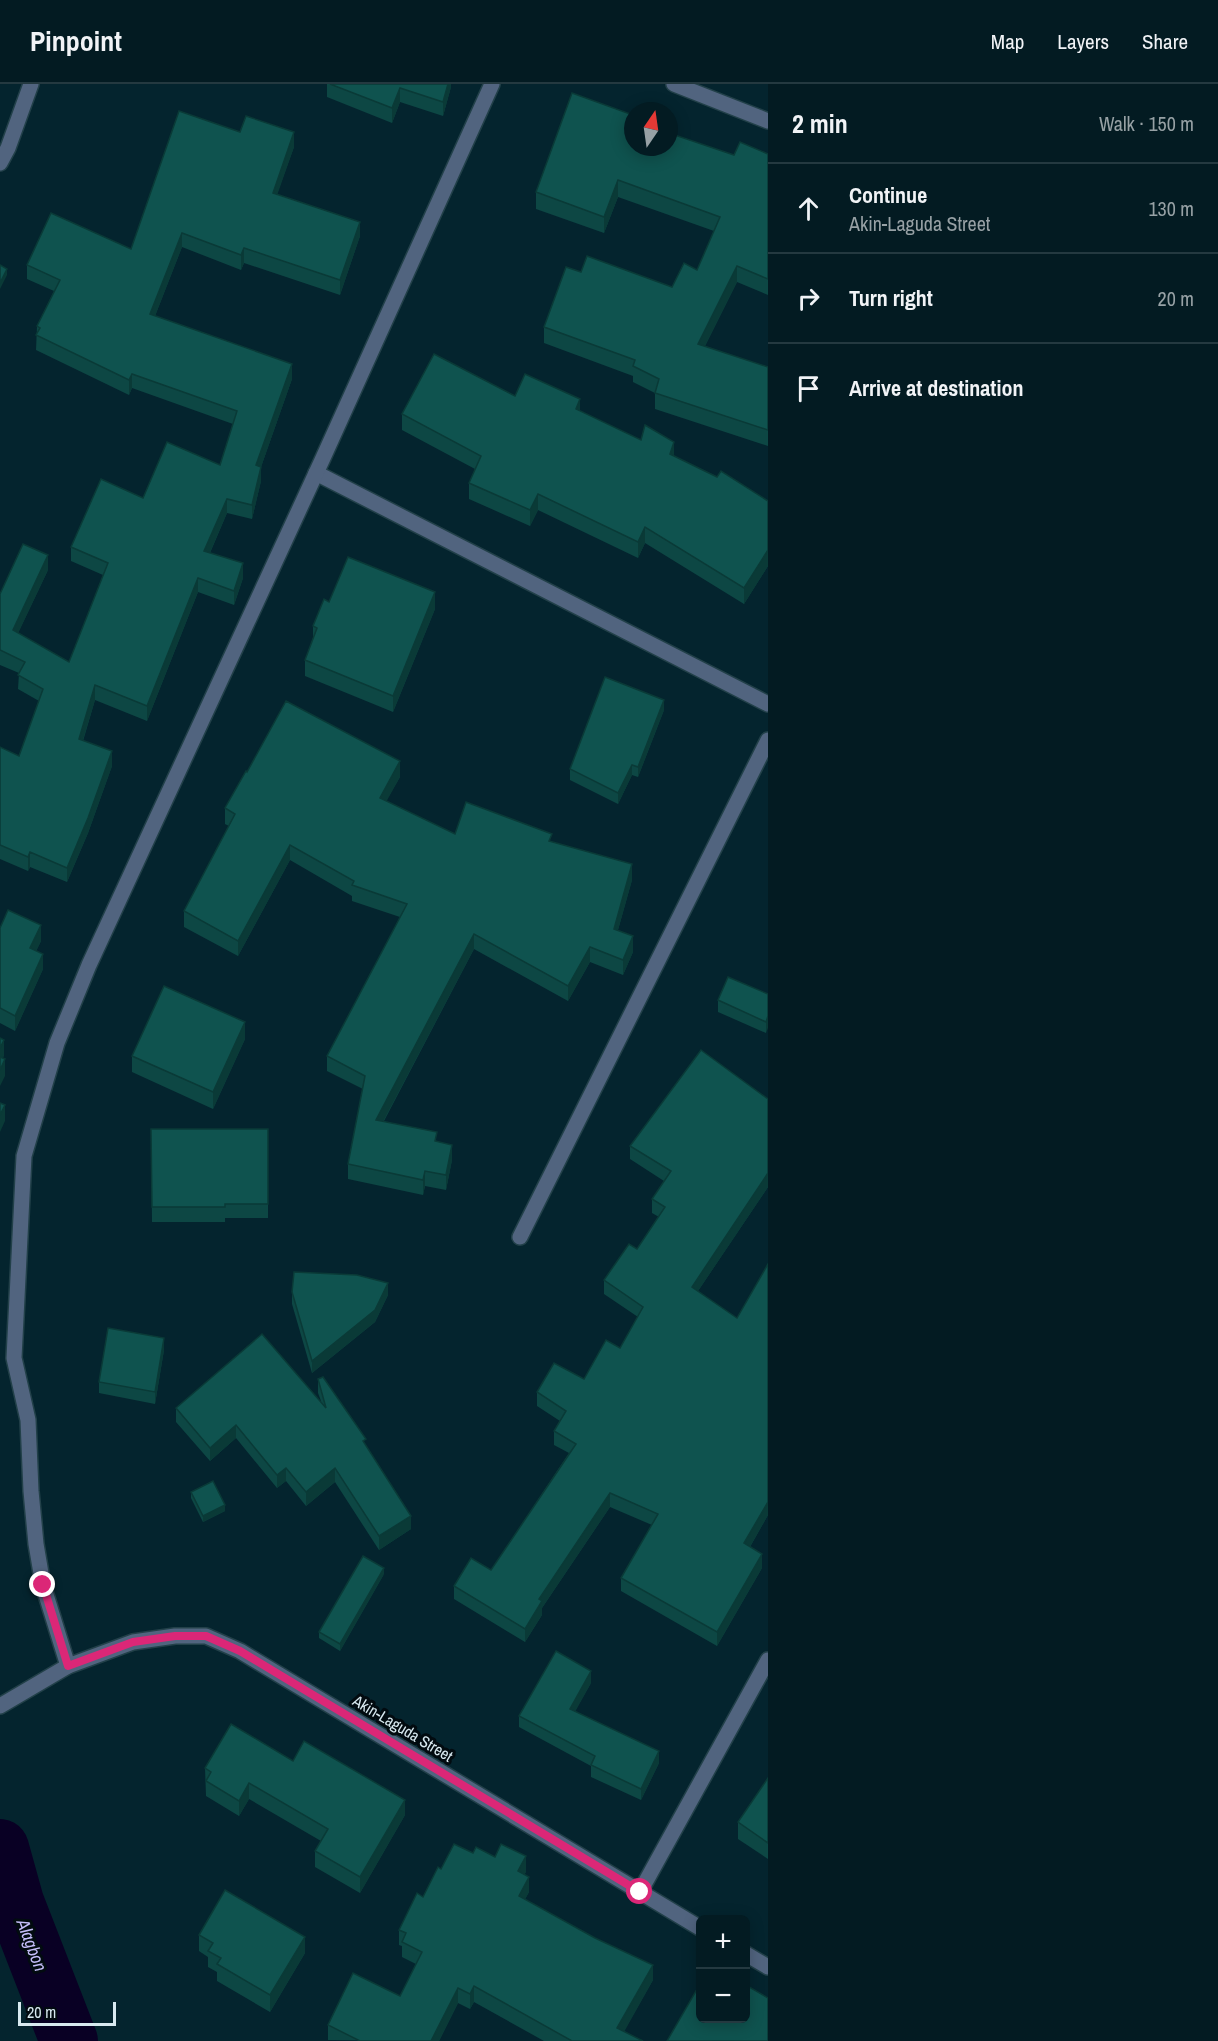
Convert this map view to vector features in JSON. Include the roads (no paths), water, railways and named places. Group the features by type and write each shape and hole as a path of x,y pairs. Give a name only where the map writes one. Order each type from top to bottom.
{"street":[{"path":"0,163 8,148 31,84"},
{"path":"68,1666 43,1585 31,1491 28,1420 14,1358 24,1156 57,1043 89,965 492,84"},
{"path":"674,84 768,120"},
{"path":"316,473 768,704"},
{"path":"520,1237 768,740"},
{"name":"Akin-Laguda Street","path":"3,1704 68,1666 133,1642 175,1636 206,1636 240,1651 696,1926"},
{"path":"640,1892 768,1660"},
{"path":"750,1956 768,1967"}],"waterway":[{"name":"Alagbon","path":"0,1848 15,1902 69,2041"}]}
